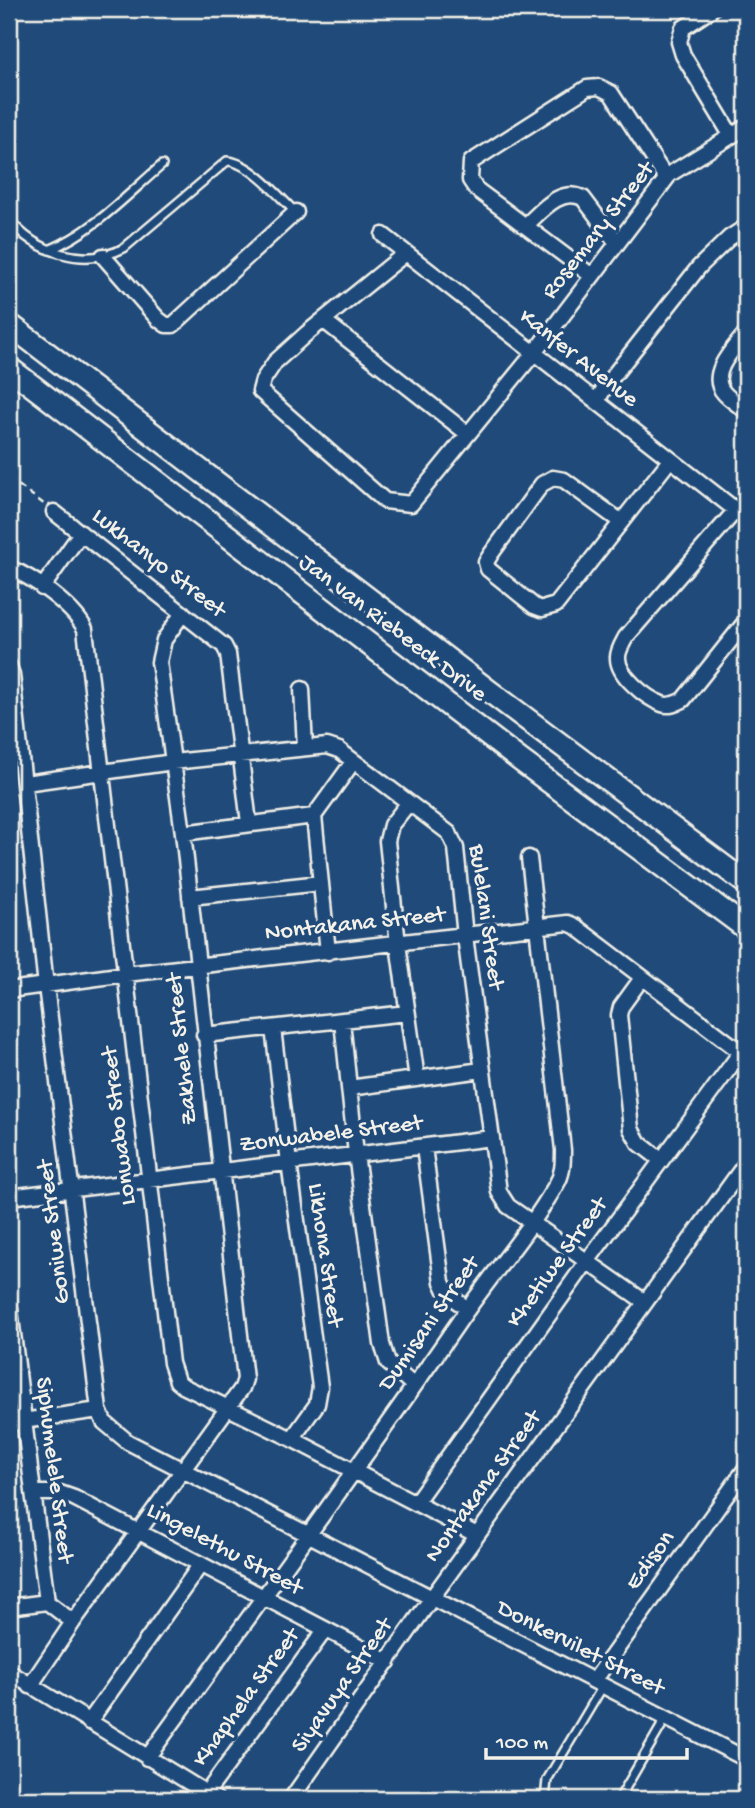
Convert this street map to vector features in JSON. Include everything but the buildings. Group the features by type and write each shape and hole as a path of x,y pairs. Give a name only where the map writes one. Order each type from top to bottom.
{"main road":[{"name":"Jan van Riebeeck Drive","path":"9,324 457,667 746,883"},
{"name":"Jan van Riebeeck Drive","path":"9,368 520,760 746,928"}],"street":[{"path":"712,9 683,28 680,48 731,135"},
{"path":"592,276 476,189 470,180 471,162 592,86 605,88 611,93 666,178"},
{"name":"Rosemary Street","path":"323,320 275,362 263,380 260,391 385,501 411,504 534,353 666,178 746,127"},
{"path":"525,226 559,197 575,194 583,198 617,243"},
{"path":"103,256 158,318 166,325 173,325 296,212"},
{"path":"597,401 699,267 729,237 746,227"},
{"name":"Kanfer Avenue","path":"383,235 741,514"},
{"path":"406,253 323,320 468,434"},
{"path":"746,333 721,367 719,380 723,392 746,411"},
{"path":"620,521 564,480 553,478 542,484 485,562 488,569 534,606 542,609 556,605 670,460"},
{"name":"Lukhanyo Street","path":"54,512 225,646 248,823"},
{"path":"741,514 626,637 617,655 619,668 632,684 663,704 674,704 684,700 746,621"},
{"path":"42,588 82,533"},
{"name":"Lonwabo Street","path":"9,568 72,611 85,629 173,1373 183,1386 477,1535"},
{"name":"Zakhele Street","path":"183,613 164,640 159,655 183,833 204,1035 245,1370 242,1388 184,1469"},
{"name":"Goniwe Street","path":"9,666 99,1410"},
{"path":"302,689 305,748"},
{"name":"Bulelani Street","path":"25,783 173,762 305,748 334,748 449,833 456,848 499,1192 503,1200 531,1223 645,1302"},
{"path":"328,952 314,816 353,762"},
{"path":"408,804 391,825 387,841 417,1079"},
{"path":"183,833 314,816"},
{"name":"Dumisani Street","path":"147,1758 531,1223 563,1169 529,858"},
{"path":"190,897 321,883"},
{"name":"Nontakana Street","path":"9,990 561,923 575,926 743,1054"},
{"path":"642,978 626,998 619,1015 631,1129 639,1143 661,1160"},
{"path":"204,1035 407,1013"},
{"path":"342,1021 356,1154 385,1355 394,1370 414,1387"},
{"name":"Likhona Street","path":"273,1028 320,1387 317,1404 292,1439"},
{"name":"Khetiwe Street","path":"415,1503 661,1160 743,1054"},
{"path":"349,1088 482,1070"},
{"name":"Zonwabele Street","path":"9,1197 492,1138"},
{"path":"424,1147 442,1282 448,1295 468,1309"},
{"name":"Nontakana Street","path":"431,1599 746,1163"},
{"name":"Siphumelele Street","path":"9,1303 16,1422 34,1493 47,1601"},
{"path":"16,1422 99,1410 104,1422 128,1442 431,1599"},
{"name":"Edison","path":"598,1684 746,1468"},
{"name":"Siphumelele Street","path":"30,1686 184,1469"},
{"name":"Lingelethu Street","path":"34,1493 67,1495 388,1662"},
{"path":"89,1722 201,1564"},
{"name":"Donkervilet Street","path":"431,1599 746,1759"},
{"name":"Siyavuya Street","path":"291,1799 431,1599"},
{"path":"9,1607 47,1601 73,1622"},
{"name":"Khaphela Street","path":"211,1796 325,1630"},
{"path":"9,1672 211,1796"}],"lane":[{"path":"9,219 30,241 49,250 68,255 103,256 124,248 227,161 234,161 248,169 296,212"},
{"path":"49,250 71,241 86,230 162,165"},
{"path":"545,1799 547,1780 598,1684"},
{"path":"619,1799 666,1718"}],"path":[{"path":"9,478 54,512"}]}
